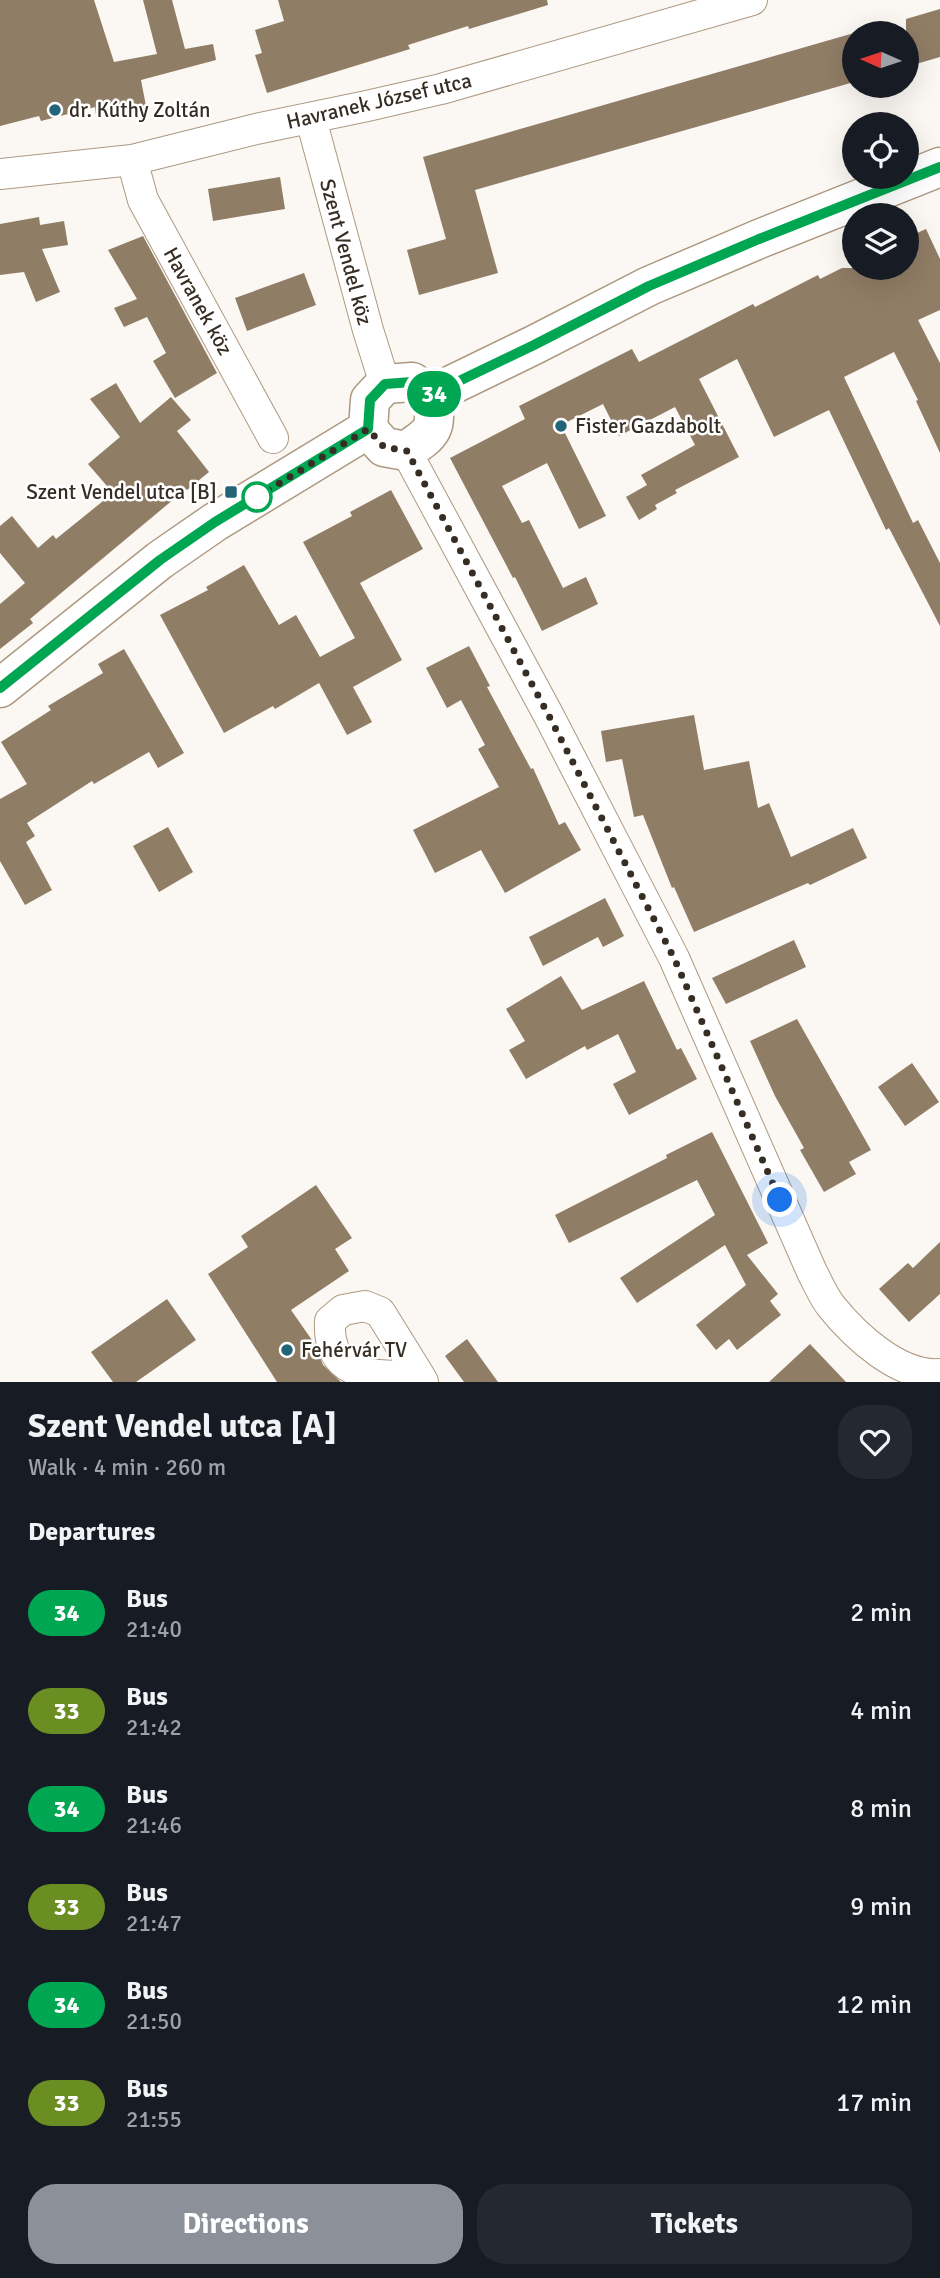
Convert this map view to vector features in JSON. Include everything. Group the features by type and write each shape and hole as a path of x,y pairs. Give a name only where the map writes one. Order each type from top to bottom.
{"main road":[{"path":"430,395 649,286 940,167"},
{"path":"412,382 430,395 436,417 428,435 407,451 384,447 368,429 370,400 385,384 412,382"},
{"path":"0,688 160,560 215,522 368,429"}],"street":[{"name":"Havranek József utca","path":"0,174 132,160 256,128 311,119 441,89 752,0"},
{"name":"Szent Vendel köz","path":"311,119 385,384"},
{"name":"Havranek köz","path":"132,160 143,200 273,438"},
{"path":"407,451 549,716 674,958 812,1272 830,1305 871,1347 925,1376"}],"building":[{"path":"0,0 94,0 114,62 157,54 143,0 172,0 185,49 213,44 216,60 141,80 146,106 96,115 95,107 41,121 39,116 0,126"},
{"path":"278,0 547,0 548,5 469,29 468,26 408,45 410,49 267,93 255,55 262,53 255,30 284,21"},
{"path":"940,9 940,57 919,63 919,21 906,19"},
{"path":"842,36 842,85 475,190 498,273 419,295 407,250 446,239 423,157"},
{"path":"280,177 285,209 213,221 208,189"},
{"path":"39,217 40,225 64,221 68,245 42,249 60,292 36,302 24,272 0,275 0,224"},
{"path":"926,229 940,259 940,310 918,320 940,363 940,453 894,352 844,377 913,523 918,520 940,563 940,626 889,528 886,530 829,410 774,437 737,359 699,379 739,457 675,490 677,493 655,505 657,509 639,520 626,497 647,485 641,475 695,445 675,407 619,436 603,404 561,425 606,516 579,529 547,463 502,486 522,523 529,520 563,588 586,577 598,604 542,631 450,458 525,419 519,406 632,349 639,362 753,304 755,307 818,275 820,279 842,268 842,280 919,280 919,232"},
{"path":"143,236 217,373 175,398 153,361 166,353 147,317 124,327 114,308 137,299 108,250"},
{"path":"304,273 316,305 247,331 235,298"},
{"path":"116,383 140,423 171,397 191,420 177,431 209,472 30,619 33,623 0,649 0,604 25,583 0,553 0,526 12,516 38,548 53,535 56,539 113,493 88,464 120,437 90,399"},
{"path":"391,490 423,549 360,583 402,660 353,687 372,722 347,735 319,683 275,709 273,706 224,733 160,615 208,590 206,587 244,565 279,625 296,615 320,657 355,638 303,542 352,516 350,512"},
{"path":"469,646 490,686 487,687 531,769 533,768 559,825 565,822 581,850 505,893 481,850 435,873 413,830 499,787 478,749 485,745 461,700 447,708 426,668"},
{"path":"124,649 184,753 158,768 149,752 94,784 92,781 27,823 35,836 26,842 52,890 25,905 0,861 0,799 27,784 1,742 51,710 48,706 103,673 98,664"},
{"path":"694,715 704,770 749,761 758,808 769,803 791,857 853,828 867,858 810,885 808,883 694,932 674,887 672,888 643,815 634,817 622,759 606,762 601,731"},
{"path":"168,827 193,872 159,892 133,846"},
{"path":"605,898 624,936 603,947 598,937 543,966 529,937"},
{"path":"794,940 806,967 726,1004 712,978"},
{"path":"561,976 582,1010 644,981 677,1050 681,1048 697,1079 629,1115 613,1084 636,1072 618,1034 587,1050 585,1046 526,1079 509,1050 525,1041 506,1009"},
{"path":"797,1019 871,1150 849,1162 856,1174 824,1192 800,1150 804,1148 775,1096 750,1041"},
{"path":"912,1063 939,1102 905,1126 878,1087"},
{"path":"712,1132 768,1243 747,1255 778,1294 770,1301 781,1315 737,1350 729,1339 716,1350 696,1325 746,1285 725,1245 637,1303 620,1278 715,1215 697,1180 569,1243 555,1215"},
{"path":"316,1185 352,1238 335,1249 349,1271 291,1310 314,1343 323,1365 341,1382 277,1382 208,1274 248,1247 241,1236"},
{"path":"940,1242 940,1294 909,1322 879,1289 908,1263 913,1268"},
{"path":"167,1299 196,1340 136,1382 113,1382 91,1352"},
{"path":"467,1339 498,1382 464,1382 445,1356"},
{"path":"810,1344 846,1382 769,1382"}],"bus line":[{"name":"34","path":"0,688 160,560 215,522 368,429 370,400 385,384 412,382 430,395 649,286 940,167"}],"place":[{"name":"dr. Kúthy Zoltán","path":"55,110"},
{"name":"Fister Gazdabolt","path":"561,426"},
{"name":"Szent Vendel utca [B]","path":"231,492"},
{"name":"Fehérvár TV","path":"287,1350"}],"route":[{"path":"257,497 252,500 368,429 384,447 407,451 549,716 674,958 780,1200"}]}
